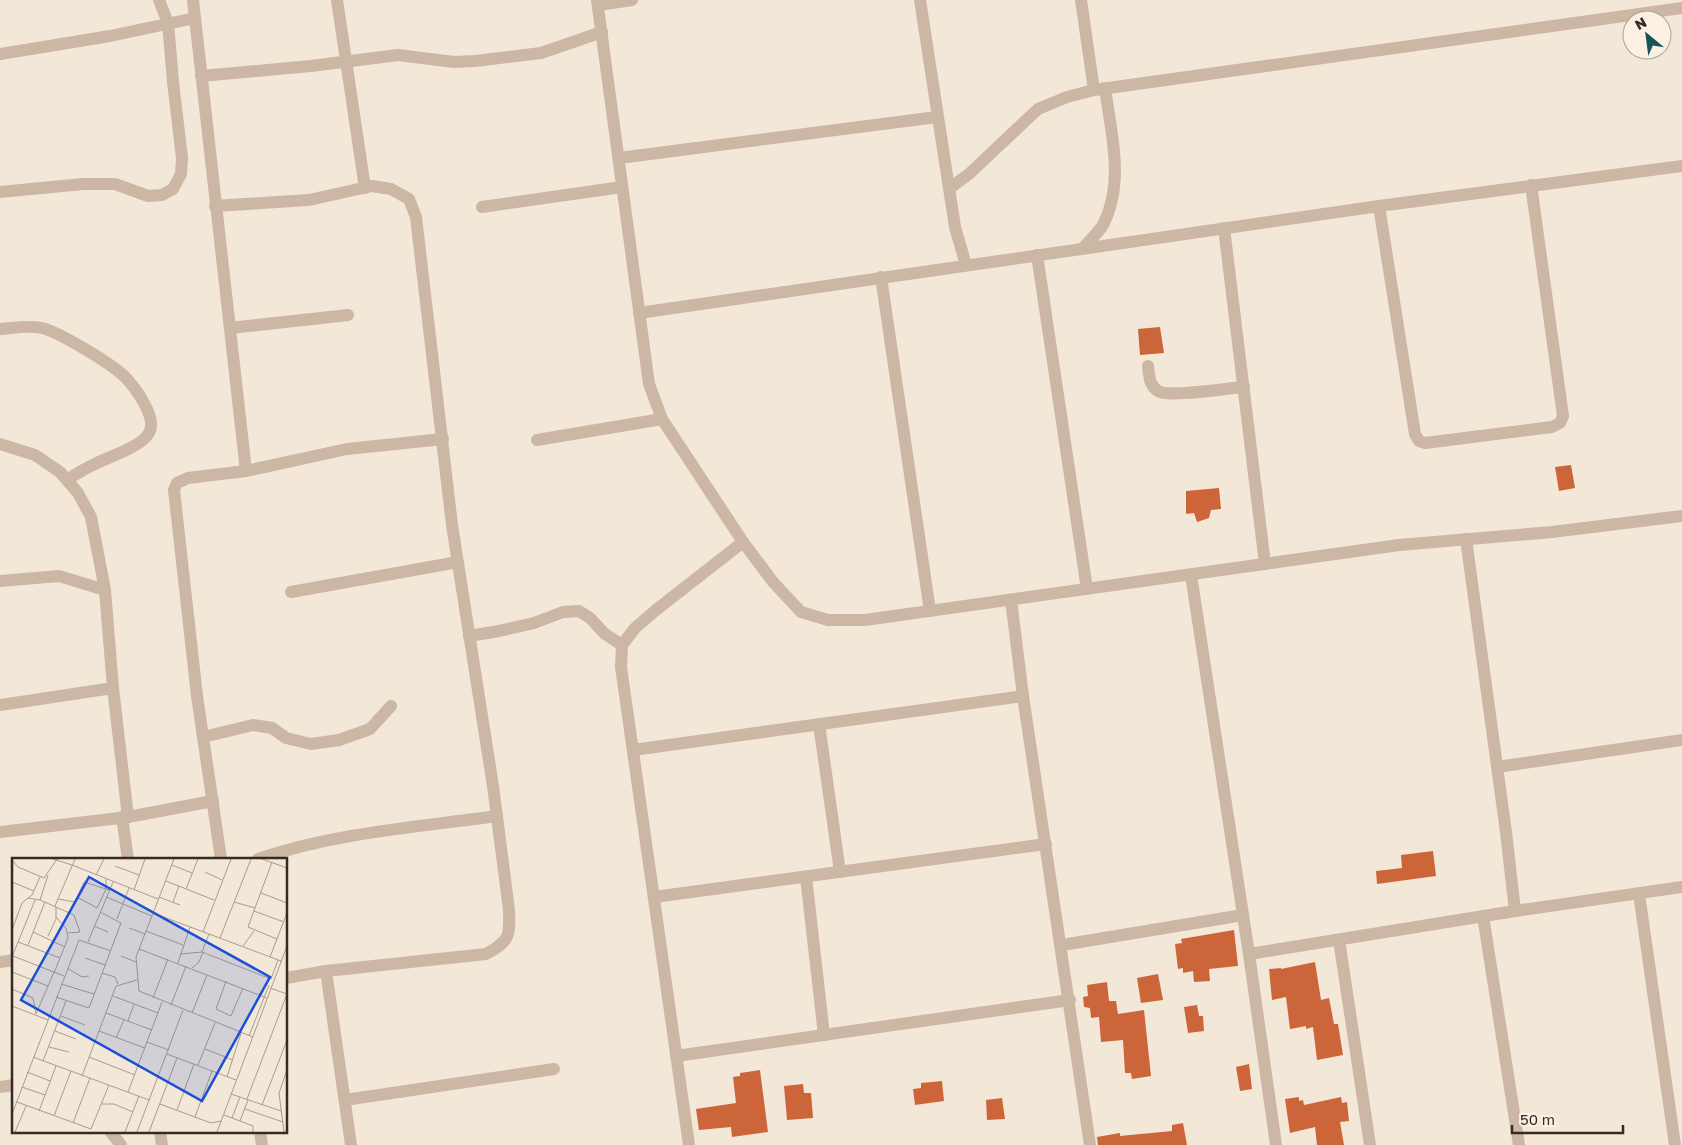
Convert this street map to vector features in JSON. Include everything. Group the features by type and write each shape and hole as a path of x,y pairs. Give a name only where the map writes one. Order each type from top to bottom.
{"street":[{"path":"0,192 83,184 115,184 148,196 162,195 173,188 181,174 182,158 168,23 158,0"},
{"path":"193,0 246,470"},
{"path":"338,0 345,61 365,188"},
{"path":"632,0 597,2 649,384 662,419 743,542 773,582 802,612 828,620 865,620 1192,575 1398,544 1552,532 1682,516"},
{"path":"920,0 955,227 966,265"},
{"path":"1081,0 1116,176 1112,203 1102,226 1083,248"},
{"path":"950,188 969,174 1038,109 1067,97 1099,89 1682,8"},
{"path":"0,54 110,36 195,18"},
{"path":"201,76 311,66 398,55 454,62 476,61 541,53 602,32"},
{"path":"619,158 937,117"},
{"path":"639,312 1379,206 1682,166"},
{"path":"215,206 309,200 372,186 391,189 409,199 416,217 452,525 497,816 509,910 510,930 501,946 486,954 326,971 288,978"},
{"path":"1379,206 1415,434 1419,441 1426,443 1552,428 1560,423 1564,416 1531,186"},
{"path":"482,207 622,187"},
{"path":"1224,228 1266,564"},
{"path":"1037,254 1087,589"},
{"path":"881,277 930,611"},
{"path":"230,328 348,315"},
{"path":"0,329 42,328 59,334 104,361 124,376 139,395 149,413 152,426 143,440 66,480"},
{"path":"1148,366 1152,385 1158,391 1170,394 1244,387"},
{"path":"538,440 662,419"},
{"path":"221,858 197,696 174,490 177,482 188,478 246,470 347,449 443,439"},
{"path":"0,444 35,455 60,472 78,493 92,517 105,590 128,858"},
{"path":"1466,539 1515,911"},
{"path":"689,1145 621,666 622,645 635,628 656,610 743,542"},
{"path":"291,592 458,562"},
{"path":"1192,575 1276,1145"},
{"path":"0,581 59,576 105,590"},
{"path":"1011,600 1023,696 1062,945 1090,1145"},
{"path":"469,636 499,631 563,612 579,611 590,618 605,634 622,645"},
{"path":"0,705 113,688"},
{"path":"633,750 1023,696"},
{"path":"203,737 254,725 272,728 286,738 311,744 339,740 370,729 391,706"},
{"path":"819,724 840,872"},
{"path":"1497,767 1682,740"},
{"path":"0,832 125,817 213,801"},
{"path":"261,858 291,847 368,833 497,816"},
{"path":"654,897 1046,844"},
{"path":"806,877 824,1035"},
{"path":"1249,954 1515,911 1682,887"},
{"path":"1639,894 1675,1145"},
{"path":"1062,945 1243,916"},
{"path":"1484,916 1519,1145"},
{"path":"1340,940 1370,1145"},
{"path":"326,971 351,1145"},
{"path":"676,1056 1070,1000"},
{"path":"345,1100 554,1069"},
{"path":"111,1132 121,1145"},
{"path":"160,1132 162,1145"},
{"path":"260,1132 262,1145"}],"building":[{"path":"1160,327 1164,353 1140,355 1138,329"},
{"path":"1571,465 1575,488 1559,491 1555,467"},
{"path":"1219,488 1221,509 1211,510 1209,518 1197,522 1194,513 1186,514 1186,491"},
{"path":"1433,851 1436,876 1377,884 1376,871 1402,868 1401,855"},
{"path":"1234,930 1238,966 1209,969 1210,981 1194,982 1193,971 1183,973 1183,968 1178,969 1175,944 1182,943 1181,939"},
{"path":"1315,962 1321,1000 1329,998 1334,1024 1338,1024 1343,1055 1317,1060 1313,1027 1306,1029 1306,1026 1290,1029 1286,997 1272,1000 1269,969 1281,969"},
{"path":"1158,974 1163,1000 1141,1003 1137,978"},
{"path":"1107,982 1109,1001 1116,1001 1118,1014 1144,1010 1151,1076 1132,1079 1131,1073 1125,1073 1123,1040 1101,1042 1099,1017 1091,1018 1090,1008 1084,1007 1083,997 1088,996 1087,985"},
{"path":"1197,1005 1199,1016 1203,1016 1204,1031 1188,1033 1184,1007"},
{"path":"1249,1064 1252,1089 1240,1091 1236,1067"},
{"path":"760,1070 768,1132 732,1137 731,1127 699,1130 696,1109 736,1103 733,1077 740,1076 740,1073"},
{"path":"942,1081 944,1101 915,1105 913,1089 921,1088 921,1083"},
{"path":"803,1084 804,1093 811,1093 813,1118 787,1120 784,1086"},
{"path":"1299,1097 1299,1101 1303,1100 1304,1105 1341,1097 1342,1103 1347,1102 1349,1121 1340,1122 1344,1145 1317,1145 1315,1127 1290,1133 1285,1099"},
{"path":"1002,1098 1005,1119 987,1120 986,1100"},
{"path":"1183,1123 1187,1145 1098,1145 1097,1137 1120,1133 1120,1136 1172,1131 1172,1125"}]}
